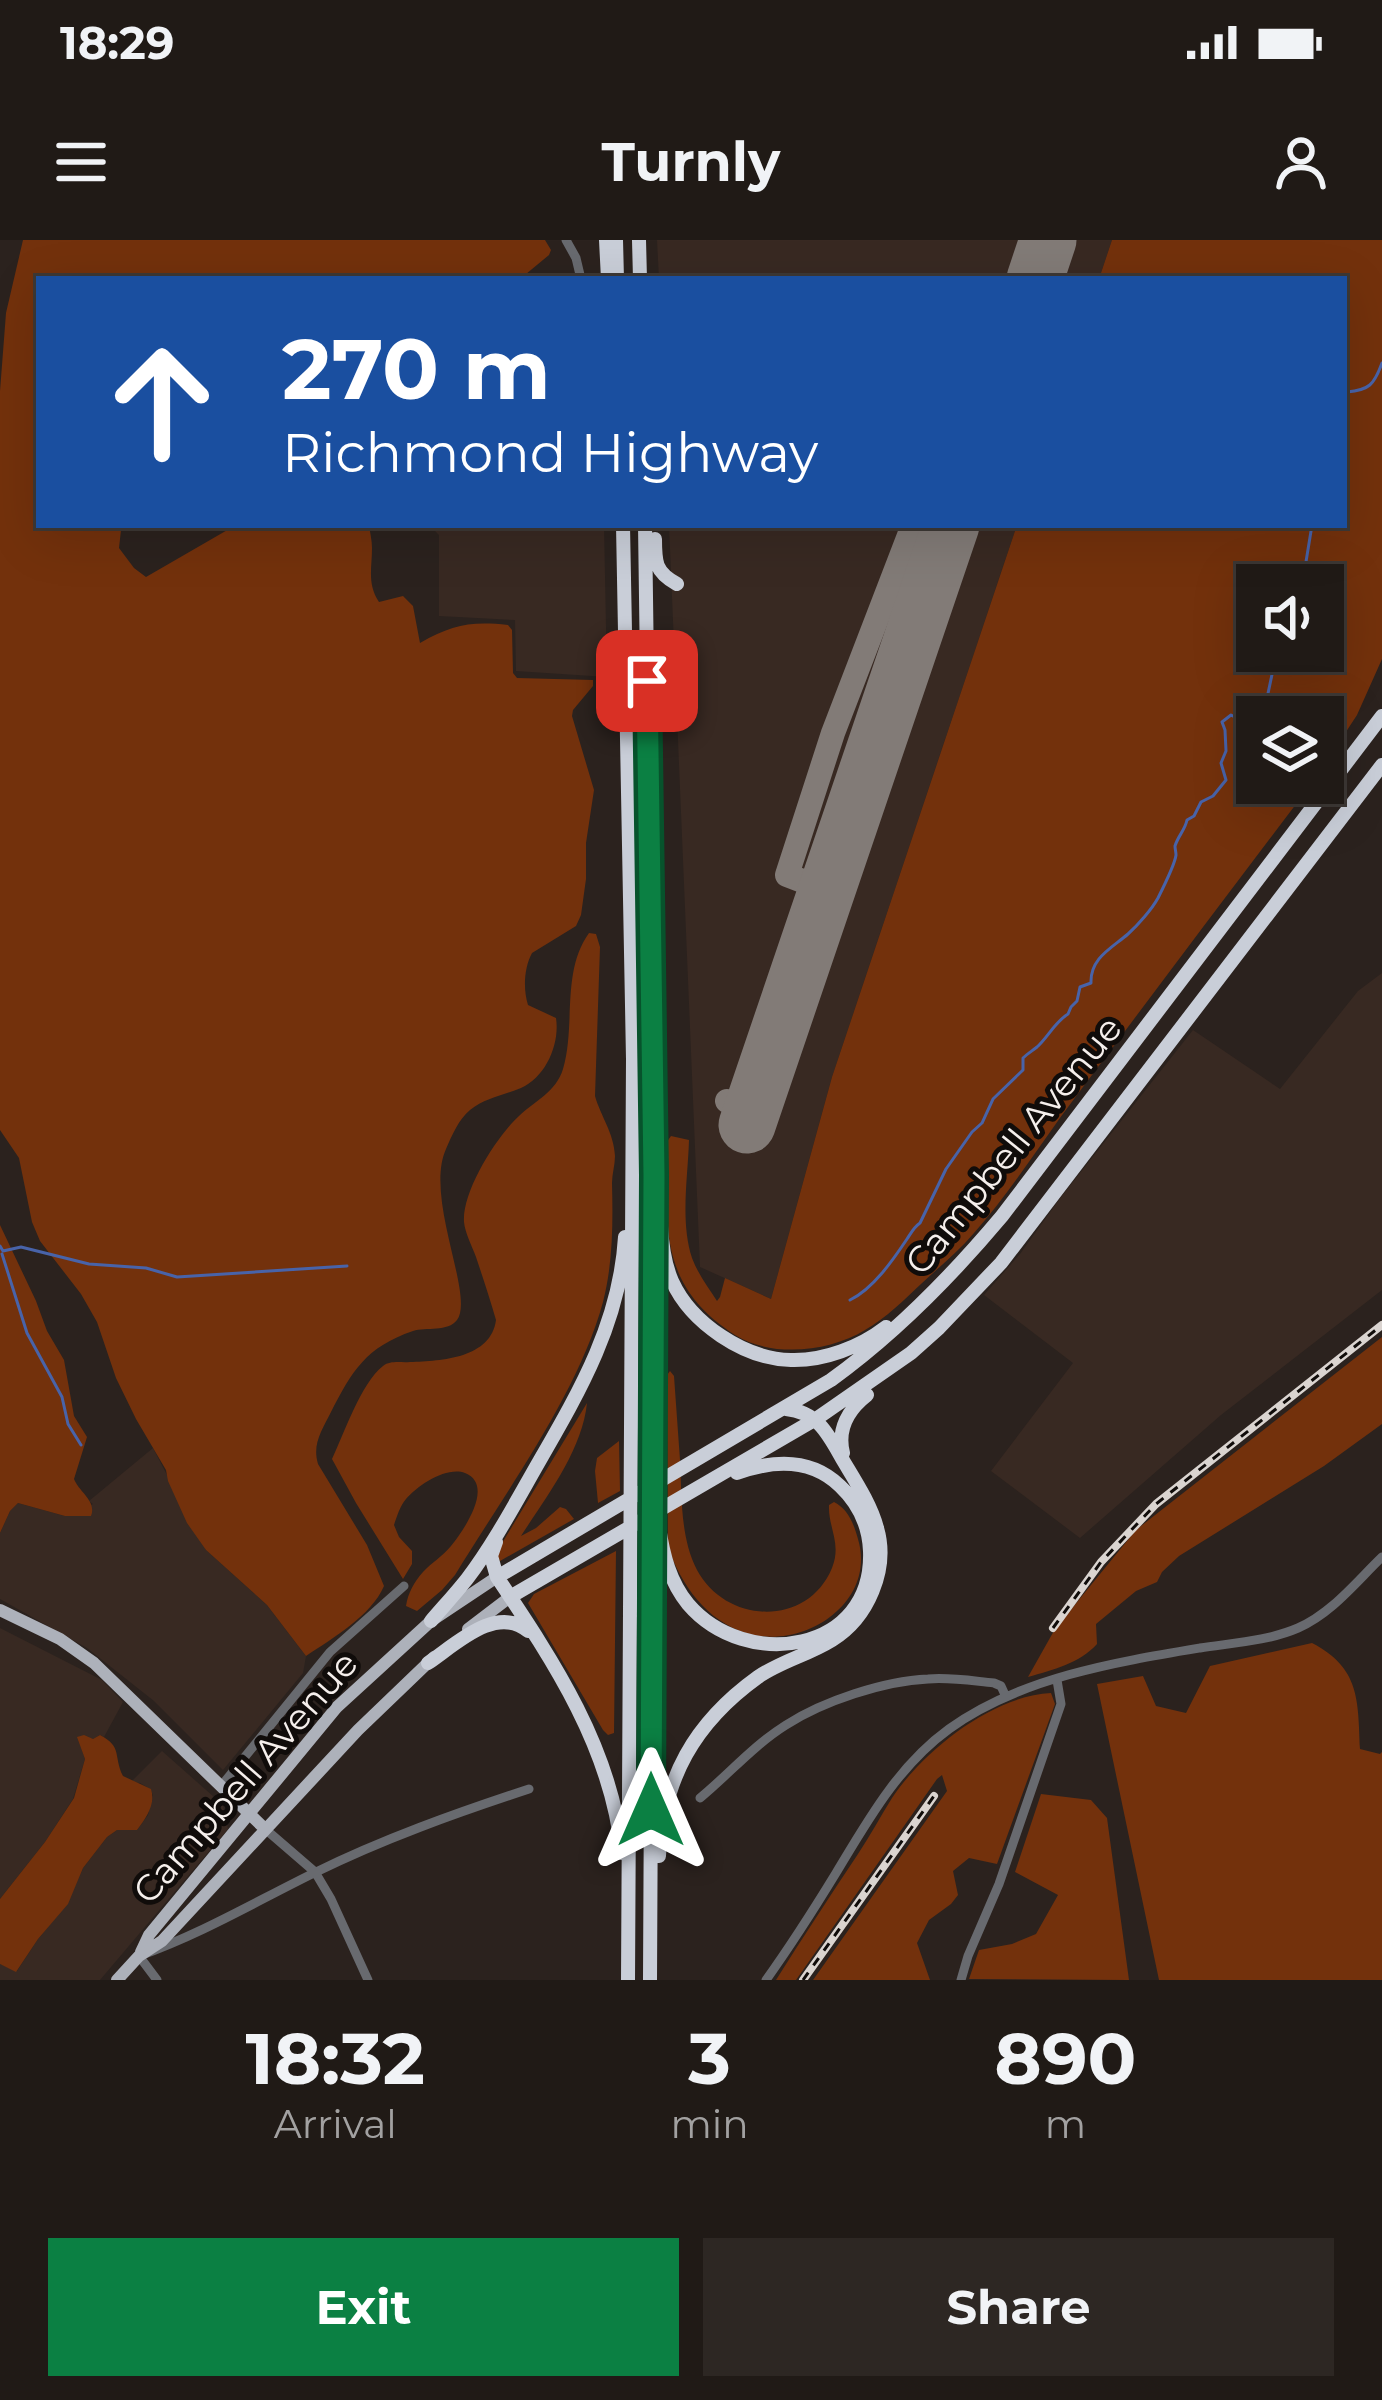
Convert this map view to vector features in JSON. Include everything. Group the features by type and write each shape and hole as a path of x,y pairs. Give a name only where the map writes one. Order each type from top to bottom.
{"highway":[{"path":"606,240 608,276"},
{"path":"616,240 617,276"},
{"path":"639,240 640,276"},
{"path":"623,528 633,1125 628,1980"},
{"path":"650,528 646,624 654,1175 650,1980"},
{"path":"646,624 654,597 677,584 659,570 651,528"},
{"name":"Campbell Avenue","path":"497,1577 784,1409 873,1350 910,1318 1002,1216 1382,716"},
{"name":"Campbell Avenue","path":"510,1597 816,1419 939,1328 1025,1234 1382,765"},
{"path":"430,1621 466,1580 598,1354 622,1275 633,1125"},
{"path":"654,1175 664,1260 682,1299 716,1331 759,1354 788,1360 814,1358 868,1341 956,1271"},
{"path":"848,1469 840,1446 849,1413 910,1353"},
{"path":"650,1963 663,1813 689,1748 716,1713 761,1674 847,1630 876,1585 879,1532 848,1469 816,1419 803,1411 784,1409"},
{"path":"652,1469 664,1559 688,1605 708,1622 758,1644 787,1646 813,1639 850,1612 867,1579 869,1542 866,1521 832,1479 782,1462 704,1485"},
{"path":"523,1489 491,1556 497,1577 540,1642 590,1734 614,1798 622,1848 628,1980"},
{"path":"428,1663 490,1623 521,1624 540,1642"}],"main road":[{"name":"Campbell Avenue","path":"139,1956 149,1935 337,1707 430,1621 497,1577"},
{"name":"Campbell Avenue","path":"117,1980 139,1956 162,1941 358,1730 428,1663 510,1597"},
{"path":"0,1610 60,1639 94,1664 264,1828"}],"street":[{"path":"566,240 580,276"},
{"path":"766,1980 881,1799 908,1766 950,1729 1006,1697 1058,1680 1296,1628 1323,1614 1382,1557"},
{"path":"222,1785 330,1652 404,1586"},
{"path":"700,1798 786,1724 856,1693 928,1678 994,1683 1006,1697"},
{"path":"961,1980 1061,1704 1058,1680"},
{"name":"Campbell Avenue","path":"139,1956 232,1917 315,1872 405,1832 529,1789"},
{"path":"264,1828 315,1872 368,1980"},
{"path":"139,1956 157,1980"}],"shaded area":[{"path":"23,240 545,240 551,250 524,276 36,276 36,528 124,528 119,548 146,577 231,528 369,528 375,595 379,602 403,596 413,606 420,643 462,626 508,625 517,678 593,680 572,716 594,790 581,915 576,926 532,953 525,979 528,1005 556,1018 553,1049 530,1083 482,1102 466,1114 446,1149 441,1193 460,1290 457,1320 443,1328 397,1337 372,1353 346,1384 321,1431 318,1464 367,1545 384,1586 361,1617 306,1656 267,1605 206,1550 187,1523 166,1470 116,1378 97,1322 40,1241 19,1158 0,1130 0,391 6,313"},
{"path":"657,240 1112,240 1100,276 659,276"},
{"path":"1112,240 1382,240 1382,659 1357,715 1344,735 1344,696 1236,696 1236,804 1296,804 1001,1200 968,1240 873,1325 835,1343 783,1349 750,1342 709,1316 679,1274 672,1251 666,1143 671,1136 689,1140 686,1214 688,1244 697,1270 717,1301 725,1278 771,1299 832,1077 1016,528 1347,528 1347,276 1100,276"},
{"path":"432,528 604,528 607,677 516,671 515,620 439,616 439,535"},
{"path":"669,528 1016,528 832,1077 771,1299 700,1267"},
{"path":"589,933 596,934 600,947 595,1096 615,1156 611,1258 603,1302 576,1372 538,1442 455,1575 417,1611 406,1606 410,1592 469,1519 477,1497 474,1479 465,1473 442,1474 404,1502 394,1525 412,1551 412,1564 403,1579 332,1459 360,1396 383,1366 463,1355 492,1333 496,1320 466,1231 465,1209 482,1165 501,1137 560,1077 567,1052 575,965"},
{"path":"1382,973 1382,1290 1221,1415 1080,1538 991,1471 1073,1363 984,1295 1193,1030 1280,1089 1358,991"},
{"path":"0,1225 64,1360 74,1416 87,1437 74,1479 92,1511 91,1516 65,1516 18,1503 0,1533"},
{"path":"1382,1337 1382,1424 1179,1556 1157,1582 1136,1591 1096,1624 1097,1644 1083,1656 1028,1677 1055,1629 1136,1530"},
{"path":"670,1371 685,1530 697,1570 710,1588 746,1609 766,1612 804,1601 820,1588 835,1559 829,1505 834,1502 852,1523 861,1562 857,1583 830,1617 790,1635 746,1633 719,1620 688,1588 668,1547"},
{"path":"587,1403 571,1456 521,1536 560,1507 574,1519 500,1561 499,1548"},
{"path":"619,1441 620,1491 598,1503 597,1458"},
{"path":"153,1448 206,1550 267,1605 306,1656 303,1673 223,1770 154,1701 87,1648 0,1599 0,1533 18,1503 65,1516 93,1504 89,1501"},
{"path":"616,1551 614,1733 608,1735 528,1603 534,1594"},
{"path":"0,1628 102,1680 123,1702 104,1737 78,1737 85,1759 73,1799 0,1899"},
{"path":"1312,1643 1348,1675 1357,1701 1360,1749 1382,1752 1382,1980 1159,1980 1097,1684 1143,1676 1156,1706 1186,1713 1210,1666"},
{"path":"1051,1693 1055,1704 997,1864 969,1858 953,1871 958,1895 929,1920 917,1943 930,1980 813,1980 947,1791 942,1775 796,1980 776,1980 892,1798 922,1762 983,1715 1029,1696"},
{"path":"100,1735 112,1744 123,1776 151,1789 151,1805 137,1830 117,1830 107,1837 83,1868 68,1904 16,1972 0,1964 0,1899 74,1798 85,1759 77,1737 93,1739"},
{"path":"162,1751 223,1805 228,1829 100,1980 0,1980 0,1964 17,1971 67,1904 83,1868 107,1837 117,1830 137,1830 148,1815 150,1789 131,1782"},
{"path":"1041,1794 1091,1800 1107,1818 1129,1980 969,1979 979,1950 1036,1934 1058,1895 1015,1872"}],"waterway":[{"path":"1347,392 1370,385 1382,363"},
{"path":"1306,564 1312,528"},
{"path":"1267,696 1273,672"},
{"path":"850,1300 882,1273 920,1223 946,1169 982,1123 993,1099 1023,1070 1023,1058 1068,1014 1080,987 1091,983 1098,960 1155,902 1187,820 1226,780 1221,763 1226,751 1222,722 1231,715 1236,718"},
{"path":"0,1246 3,1251 21,1247 89,1264 146,1268 177,1277 347,1266"},
{"path":"2,1254 27,1333 62,1397 68,1424 81,1445"}],"taxiway":[{"path":"826,890 787,875 833,733 912,528"},
{"path":"727,1101 751,1110"}],"runway":[{"path":"1036,276 1048,240"},
{"path":"747,1125 950,528"}],"railway":[{"path":"1053,1628 1101,1562 1156,1504 1382,1325"},
{"path":"803,1980 934,1796"}],"route":[{"path":"647,681 654,1175 651,1810"}]}
